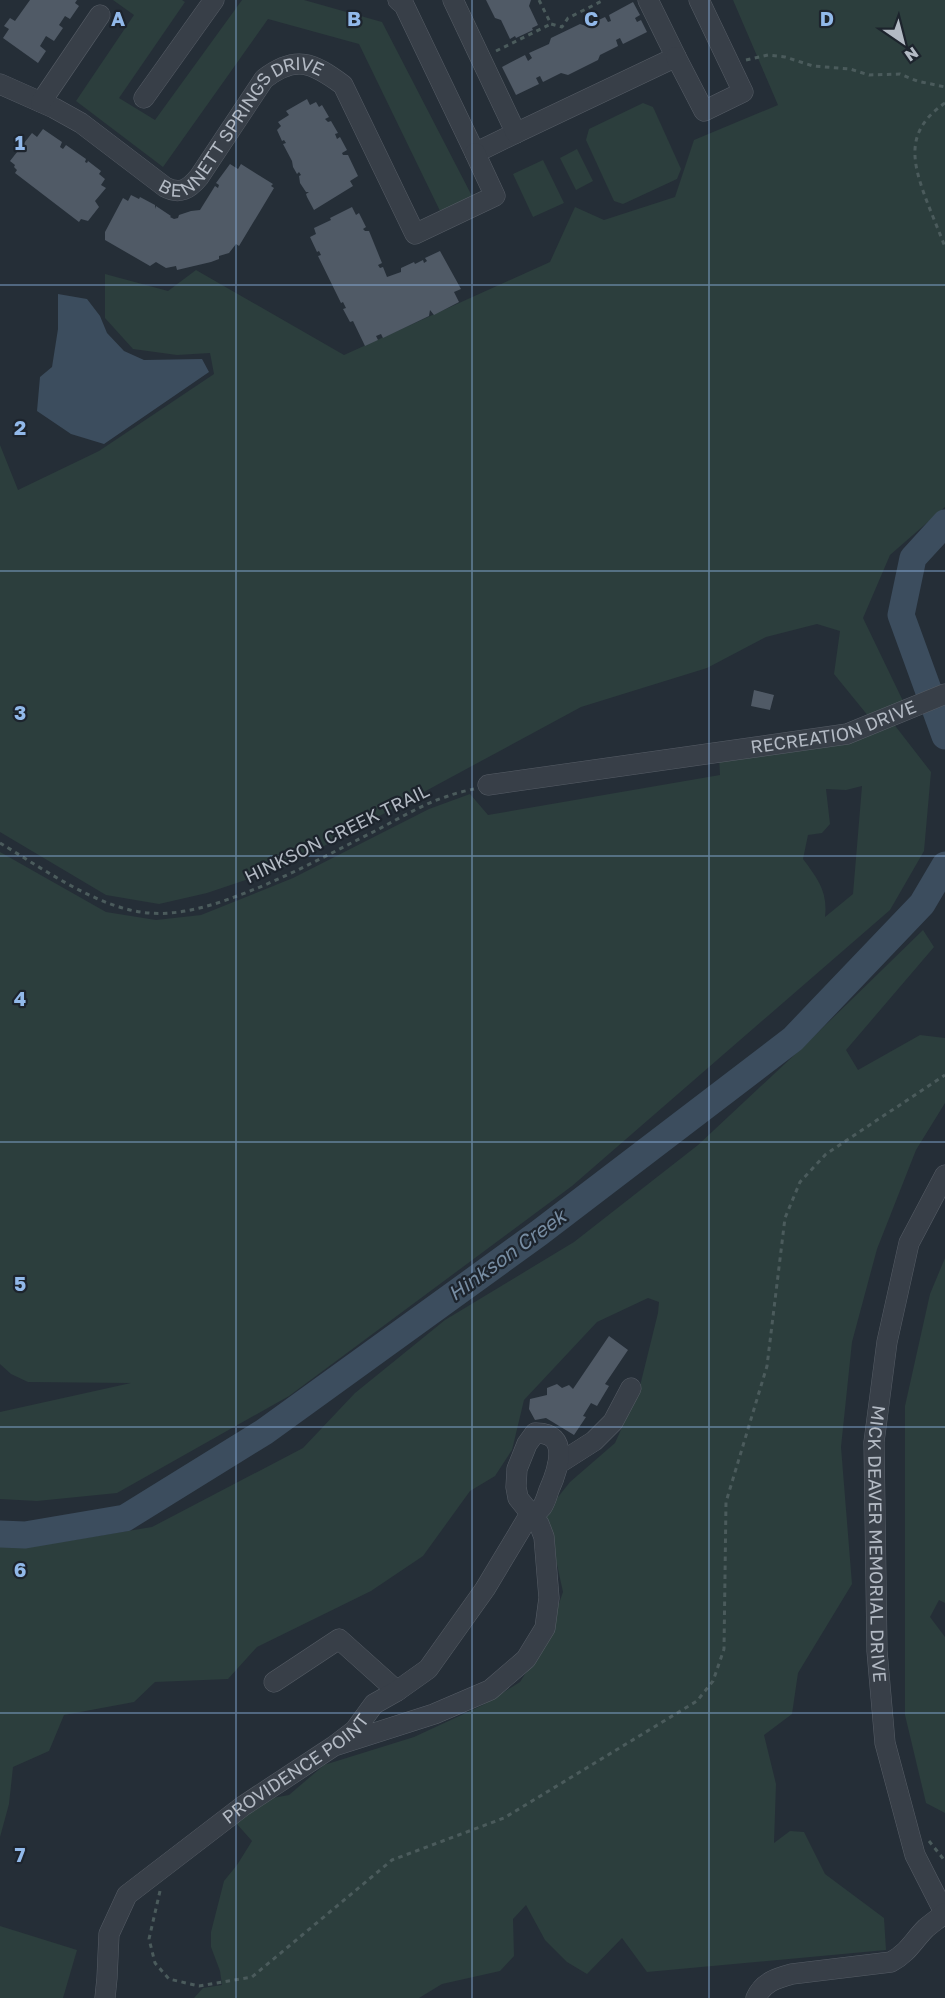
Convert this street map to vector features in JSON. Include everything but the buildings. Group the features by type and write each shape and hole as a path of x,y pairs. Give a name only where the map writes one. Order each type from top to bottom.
{"street":[{"path":"144,98 214,0"},
{"path":"398,0 404,5 475,153 676,57"},
{"path":"453,0 516,133"},
{"path":"648,0 704,111 743,92 699,0"},
{"path":"41,102 100,15"},
{"name":"BENNETT SPRINGS DRIVE","path":"0,84 81,123 165,187 173,191 183,191 192,186 199,177 264,79 275,70 288,65 306,64 323,70 343,85 415,234 495,196 475,153"},
{"name":"RECREATION DRIVE","path":"488,785 829,738 869,726 945,694"},
{"name":"MICK DEAVER MEMORIAL DRIVE","path":"945,1175 909,1243 887,1342 874,1442 877,1651 885,1743 915,1855 945,1913"},
{"path":"558,1464 594,1441 613,1422 631,1388"},
{"path":"334,1746 434,1714 490,1690 526,1659 545,1628 549,1598 544,1536 539,1524 518,1498 517,1469 527,1444 535,1433 546,1433 553,1438 558,1445 558,1464"},
{"name":"PROVIDENCE POINT","path":"105,1998 109,1934 127,1895 243,1806 334,1746 355,1730 374,1704 428,1669 485,1589 530,1514 543,1506 558,1464"},
{"path":"274,1682 339,1639 397,1691"},
{"path":"756,1998 766,1984 777,1978 792,1974 891,1962 901,1956 925,1929 945,1913"}],"path":[{"path":"539,0 551,24 563,29 568,18 604,0"},
{"path":"481,59 551,24"},
{"path":"730,64 768,55 785,57 813,66 850,69 869,75 900,74 917,81 945,87"},
{"path":"945,103 924,121 918,133 914,157 918,178 945,247"},
{"name":"HINKSON CREEK TRAIL","path":"0,843 109,904 132,911 155,914 178,912 219,903 259,888 292,874 418,808 447,796 488,785"},
{"path":"166,1866 149,1939 155,1964 169,1979 199,1986 252,1977 392,1860 504,1818 697,1701 713,1681 724,1649 726,1502 767,1366 785,1218 800,1182 826,1154 945,1075"},
{"path":"928,1839 945,1861"}],"shaded area":[{"path":"113,0 182,0 185,2 119,98 155,120 242,0 304,0 382,22 473,198 441,213 359,44 268,19 163,167 76,101 134,15"},
{"path":"733,0 945,0 945,507 890,555 863,618 903,701 869,717 834,674 840,631 817,624 766,637 707,668 581,707 287,866 207,893 159,904 106,895 0,832 0,445 18,490 99,451 214,374 210,353 177,355 133,349 105,318 105,274 168,291 196,270 344,355 550,262 575,207 604,220 675,197 694,140 778,105"},
{"path":"643,103 653,107 681,169 677,179 623,204 614,201 586,140 589,129"},
{"path":"577,149 593,181 576,190 560,158"},
{"path":"543,160 564,203 533,217 513,174"},
{"path":"893,723 931,772 924,851 890,910 572,1186 289,1396 117,1493 37,1501 0,1499 0,1412 131,1383 28,1382 11,1374 0,1364 0,852 106,912 156,920 201,915 293,878 429,809 470,794 488,815 720,775 719,756","holes":["862,786 853,894 825,917 825,900 821,886 803,859 808,835 822,833 830,824 826,789 846,790"]},
{"path":"923,930 934,947 846,1050 858,1070 920,1035 945,1038 945,1103 916,1150 877,1249 852,1342 841,1447 852,1584 798,1673 792,1714 764,1735 776,1784 774,1843 790,1831 804,1832 825,1874 884,1918 886,1950 647,1972 622,1938 587,1974 567,1962 545,1940 526,1905 513,1919 514,1956 500,1971 442,1984 419,1998 194,1998 203,1988 222,1985 220,1971 211,1947 211,1932 224,1881 252,1841 236,1823 262,1800 289,1795 324,1765 414,1737 483,1705 520,1682 546,1641 563,1592 556,1560 534,1527 570,1482 615,1443 639,1390 658,1313 659,1302 648,1298 597,1322 524,1400 512,1450 495,1476 470,1491 423,1556 371,1591 257,1647 228,1679 155,1682 134,1702 64,1715 49,1751 13,1767 9,1804 0,1837 0,1546 30,1547 152,1527 303,1448 355,1393 445,1320 574,1242 698,1145"},
{"path":"945,1258 945,1603 939,1600 930,1617 945,1637 945,1813 926,1803 905,1715 905,1406 930,1294"},
{"path":"0,1926 77,1950 63,1998 0,1998"}],"water":[{"path":"58,294 87,299 100,316 107,333 124,351 144,360 202,359 209,372 104,444 71,434 37,411 40,377 52,367 58,329"}],"waterway":[{"name":"Hinkson Creek","path":"945,523 913,558 901,615 945,736"},
{"name":"Hinkson Creek","path":"0,1534 25,1535 125,1518 264,1432 539,1233 793,1039 922,904 945,865"}]}
